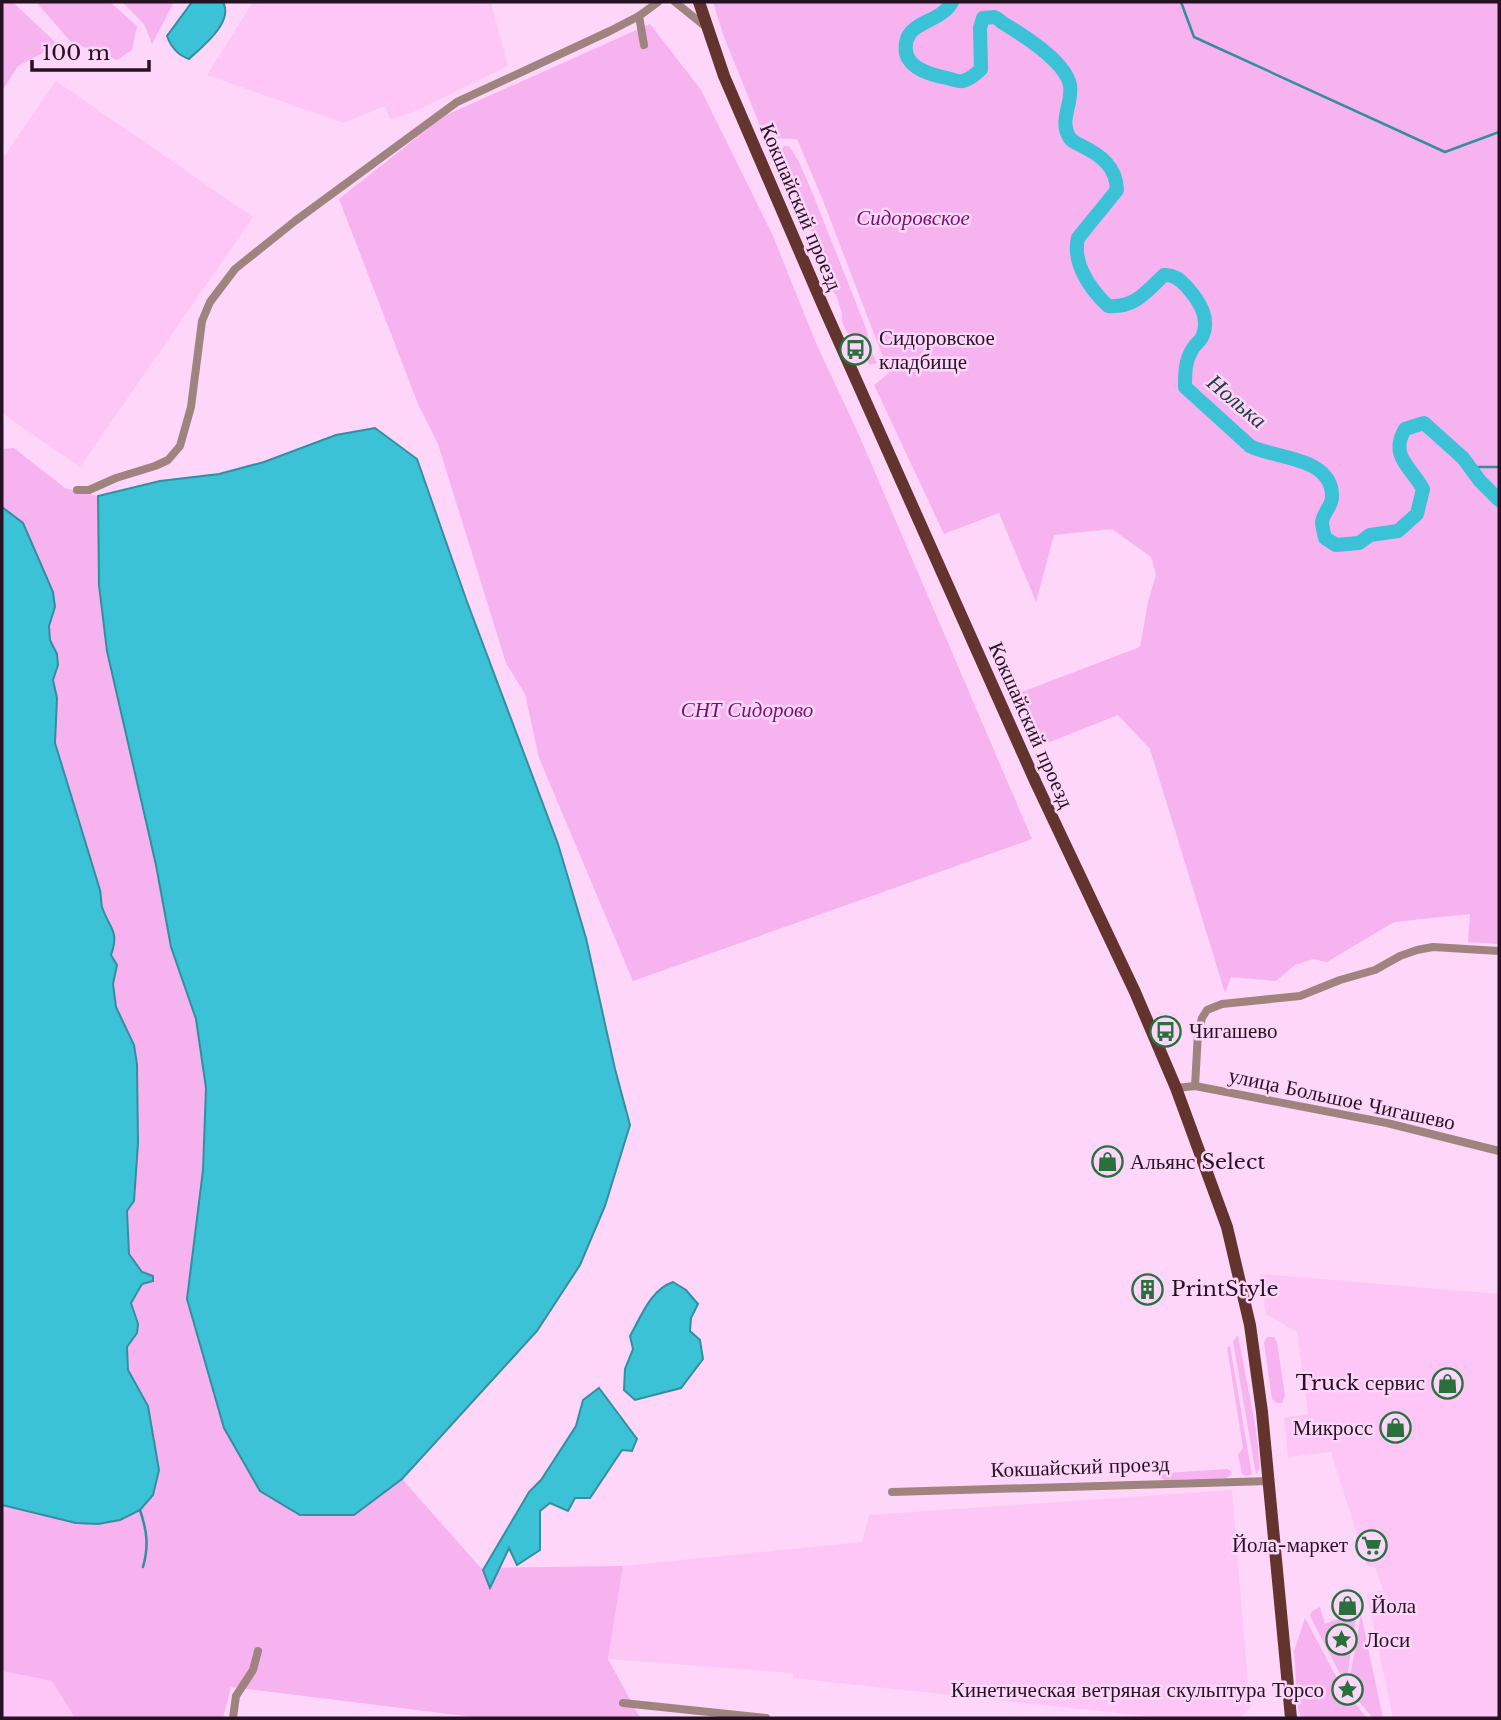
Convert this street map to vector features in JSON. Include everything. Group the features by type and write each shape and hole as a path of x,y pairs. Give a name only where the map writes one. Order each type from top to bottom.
{"main road":[{"name":"Кокшайский проезд","path":"699,2 724,76 824,308 1036,783 1135,992 1177,1088 1227,1227 1250,1325 1270,1481 1290,1702 1294,1718"}],"street":[{"path":"77,490 89,490 155,466 168,460 180,446 191,407 202,321 210,302 235,269 295,221 457,102 639,16 658,2"},
{"path":"675,2 706,27"},
{"path":"639,16 644,45"},
{"path":"1195,1086 1198,1032 1207,1010 1222,1004 1300,996 1375,970 1417,950 1433,947 1499,951"},
{"name":"улица Большое Чигашево","path":"1177,1088 1195,1086 1387,1123 1499,1151"},
{"name":"Кокшайский проезд","path":"892,1492 1270,1481"},
{"path":"233,1718 236,1696 253,1670 258,1651"},
{"path":"623,1703 766,1718"}],"shaded area":[{"path":"253,2 491,2 508,66 413,112 390,119 385,106 344,123 207,75"},
{"path":"56,81 253,217 80,467 2,413 2,159"},
{"path":"1260,1274 1499,1294 1499,1718 1393,1718 1367,1595 1383,1590 1375,1567 1367,1566 1331,1452 1288,1457 1284,1418 1308,1414 1297,1332 1266,1314"},
{"path":"1232,1490 1250,1708 1240,1718 1164,1718 793,1678 793,1673 608,1659 623,1566 862,1542 869,1515"},
{"path":"2,1671 52,1681 75,1718 2,1718"}],"green space":[{"path":"2,2 13,2 58,45 18,66 2,91"},
{"path":"36,2 110,2 137,26 132,50 117,60 71,42"},
{"path":"122,2 174,2 152,44 144,24"},
{"name":"Сидоровское","path":"713,2 1499,2 1499,944 1468,942 1470,914 1394,922 1327,962 1313,959 1295,965 1276,981 1231,977 1225,993 1150,749 1118,715 1040,746 1019,693 1140,647 1156,575 1151,557 1112,529 1054,535 1036,602 999,513 944,534 874,385 889,373 797,139 765,138 724,37"},
{"name":"СНТ Сидорово","path":"650,24 701,90 773,236 816,343 859,435 1032,839 633,981 539,758 525,694 506,663 438,444 418,404 339,199 444,116"},
{"path":"784,146 789,146 798,160 810,187 866,328 877,363 870,365 862,354 856,337 847,332 842,322 836,295 827,282 831,278 780,153"},
{"path":"14,448 65,488 98,496 99,584 107,651 156,865 171,947 196,1019 206,1088 203,1170 187,1299 224,1428 260,1491 354,1515 402,1479 481,1568 623,1566 608,1659 640,1718 481,1718 231,1687 223,1718 75,1718 52,1681 2,1671 2,1505 76,1523 140,1510 153,1495 159,1470 148,1406 128,1370 127,1347 137,1333 131,1303 142,1284 142,1272 129,1254 127,1211 134,1201 138,1143 137,1064 134,1045 116,1007 113,984 117,965 111,955 113,930 102,907 100,890 55,743 57,699 53,680 58,665 57,654 50,640 49,625 55,607 23,523 2,507 2,449"},
{"path":"1238,1335 1256,1430 1260,1468 1256,1474 1233,1341"},
{"path":"1267,1337 1274,1337 1277,1342 1285,1396 1282,1403 1272,1399 1264,1342"},
{"path":"1230,1346 1252,1475 1246,1476 1242,1474 1238,1455 1243,1448 1227,1347"},
{"path":"1227,1469 1232,1474 1226,1478 1164,1480 1160,1477 1165,1473"},
{"path":"1320,1607 1325,1624 1357,1612 1347,1677 1342,1678 1310,1616 1312,1611"},
{"path":"1361,1614 1383,1718 1373,1718 1355,1697 1357,1686 1350,1678"},
{"path":"1305,1618 1338,1680 1334,1688 1336,1696 1346,1701 1352,1700 1367,1718 1301,1718 1294,1651"}],"water":[{"path":"192,2 223,2 225,10 221,25 209,41 189,59 175,50 167,36"},
{"path":"375,428 417,459 466,599 558,844 586,938 630,1125 605,1206 580,1265 537,1331 402,1479 354,1515 300,1515 260,1491 224,1428 187,1299 203,1170 206,1088 196,1019 171,947 156,865 107,651 99,585 98,496 160,481 219,474 264,462 336,435"},
{"path":"2,507 23,523 53,592 55,607 49,626 50,640 57,654 58,665 53,680 57,698 55,743 100,890 102,907 113,930 111,955 117,965 113,984 116,1007 134,1045 137,1064 138,1143 134,1201 127,1211 129,1254 142,1272 153,1276 153,1281 142,1284 131,1303 138,1324 137,1333 127,1347 128,1370 148,1406 159,1470 153,1495 140,1510 120,1520 98,1524 76,1523 2,1505"},
{"path":"673,1282 686,1290 698,1304 691,1318 690,1331 700,1340 703,1359 681,1388 635,1400 624,1390 625,1369 633,1349 630,1336 652,1298"},
{"path":"599,1388 637,1439 632,1451 622,1450 590,1498 575,1498 568,1511 550,1503 540,1511 540,1550 517,1565 509,1548 490,1588 483,1570 529,1492 541,1480 576,1426 583,1400"}],"waterway":[{"name":"Нолька","path":"952,2 942,13 910,33 906,48 911,62 931,74 959,81 968,79 981,69 980,28 983,18 994,17 1032,42 1060,67 1070,85 1066,131 1074,142 1107,163 1114,175 1117,190 1078,238 1078,257 1084,275 1108,306 1133,302 1164,275 1174,277 1185,284 1199,304 1205,323 1202,337 1188,359 1185,387 1250,446 1300,461 1323,474 1330,484 1332,497 1322,522 1325,538 1336,545 1359,543 1370,535 1398,531 1417,514 1423,489 1404,461 1399,447 1405,429 1424,423 1463,458 1499,500"},
{"path":"1181,2 1194,37 1445,152 1499,132"},
{"path":"1470,467 1499,467"},
{"path":"140,1510 146,1539 143,1567"}],"place":[{"name":"Сидоровское кладбище","path":"856,350"},
{"name":"Чигашево","path":"1166,1031"},
{"name":"Альянс Select","path":"1107,1162"},
{"name":"PrintStyle","path":"1148,1289"},
{"name":"Truck сервис","path":"1448,1383"},
{"name":"Микросс","path":"1396,1428"},
{"name":"Йола-маркет","path":"1371,1545"},
{"name":"Йола","path":"1348,1606"},
{"name":"Лоси","path":"1342,1640"},
{"name":"Кинетическая ветряная скульптура Торсо","path":"1347,1690"}]}
